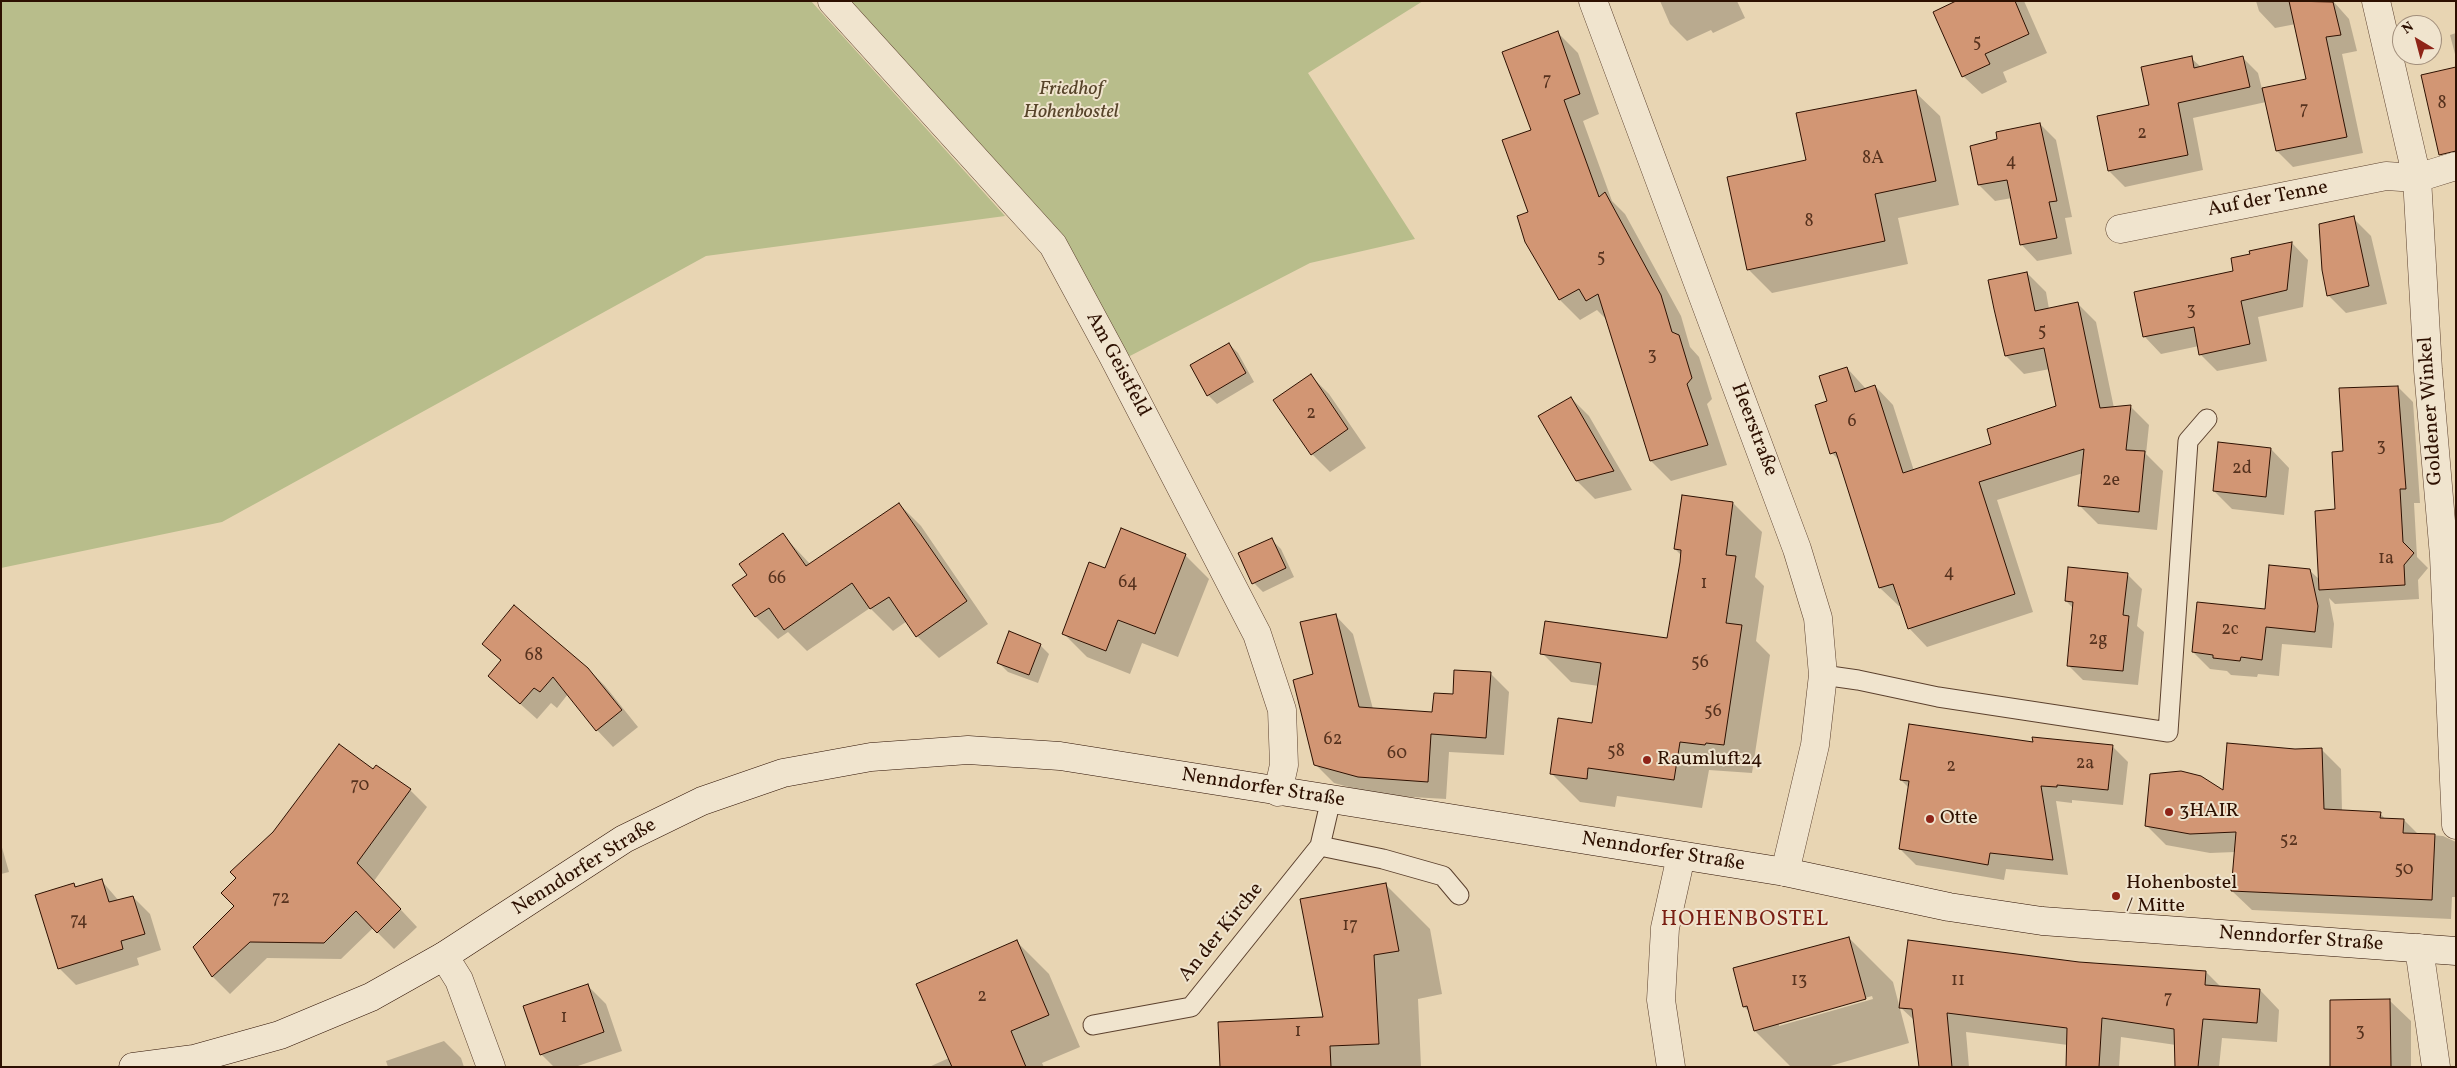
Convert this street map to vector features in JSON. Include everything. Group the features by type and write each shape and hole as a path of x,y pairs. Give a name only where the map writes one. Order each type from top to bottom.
{"street":[{"name":"Am Geistfeld","path":"832,1 1053,246 1113,356 1257,634 1282,710 1284,765 1278,792"},
{"name":"Heerstraße","path":"1593,1 1797,548 1818,618 1823,675 1815,745 1785,872"},
{"name":"Goldener Winkel","path":"2376,1 2417,178 2428,370 2444,556 2456,825"},
{"path":"2417,178 2456,166"},
{"name":"Auf der Tenne","path":"2120,230 2386,176 2417,178"},
{"name":"Nenndorfer Straße","path":"133,1067 194,1059 280,1035 370,997 444,956 624,839 702,801 783,773 871,757 968,750 1060,756 1785,872 1949,907 2042,921 2456,951"},
{"path":"1671,1067 1661,1000 1665,928 1681,856"},
{"path":"2419,948 2436,1067"},
{"path":"444,956 459,980 491,1067"}],"lane":[{"path":"1823,675 1858,680 1938,697 2168,732 2188,441 2207,420"},
{"name":"An der Kirche","path":"1093,1025 1192,1007 1320,846 1331,800"},
{"path":"1320,846 1383,859 1443,876 1459,894"}],"green space":[{"path":"1,1 811,1 1005,216 706,256 222,522 1,568"},
{"name":"Friedhof Hohenbostel","path":"844,1 1423,1 1308,73 1415,239 1310,263 1126,358"}],"building":[{"path":"1956,1 2015,1 2029,34 1985,54 1990,64 1962,77 1933,12"},
{"path":"2289,1 2333,2 2341,35 2326,37 2347,137 2276,151 2262,88 2306,79"},
{"path":"1558,31 1580,94 1564,100 1599,197 1605,192 1661,295 1672,332 1679,335 1692,378 1687,384 1708,445 1650,461 1598,294 1586,301 1579,289 1559,300 1525,242 1517,216 1528,212 1502,140 1531,130 1502,52"},
{"path":"2192,56 2194,68 2243,56 2250,87 2178,103 2188,155 2108,171 2097,116 2149,105 2141,67"},
{"path":"2456,67 2456,151 2439,155 2421,75"},
{"path":"1916,90 1936,181 1875,194 1885,241 1747,270 1727,177 1806,160 1796,113"},
{"path":"2040,123 2057,201 2049,202 2057,238 2020,245 2007,180 1978,185 1970,146 1997,139 1996,132"},
{"path":"2354,216 2369,286 2327,296 2322,270 2319,224"},
{"path":"2292,242 2287,290 2241,301 2250,344 2199,355 2194,327 2143,337 2134,292 2233,271 2231,258 2250,254 2249,251"},
{"path":"2027,272 2035,311 2078,302 2100,408 2131,405 2126,450 2145,451 2139,512 2078,506 2084,449 1979,482 2015,594 1908,629 1893,584 1879,588 1836,452 1830,454 1815,405 1827,401 1819,376 1847,367 1855,392 1875,385 1903,473 1991,444 1987,429 2056,406 2044,348 2005,356 1994,309 1988,280"},
{"path":"1229,343 1246,373 1207,396 1190,365"},
{"path":"1311,374 1348,429 1311,455 1273,400"},
{"path":"2398,386 2406,489 2400,489 2403,542 2414,553 2404,565 2405,585 2319,590 2315,511 2335,509 2332,452 2343,451 2339,388"},
{"path":"1571,397 1614,471 1576,481 1538,416"},
{"path":"2218,442 2271,448 2266,497 2213,491"},
{"path":"1682,495 1733,502 1726,555 1736,556 1726,623 1742,625 1724,745 1680,742 1674,780 1588,768 1587,779 1550,774 1558,718 1592,723 1601,663 1540,654 1545,621 1667,638 1680,562 1681,550 1674,549"},
{"path":"899,503 967,601 916,637 889,597 870,609 852,583 784,630 769,608 755,617 732,585 747,575 739,564 783,533 806,566"},
{"path":"1121,528 1186,554 1155,634 1118,620 1106,651 1062,634 1089,562 1105,568"},
{"path":"1272,538 1286,568 1252,584 1238,553"},
{"path":"2269,565 2310,569 2318,606 2315,632 2266,627 2262,660 2241,657 2240,661 2213,658 2213,655 2192,652 2197,602 2265,609"},
{"path":"2068,567 2128,573 2123,615 2129,616 2123,671 2067,666 2073,602 2065,601"},
{"path":"514,605 588,668 622,710 596,731 553,677 540,692 534,688 520,704 488,676 501,660 482,644"},
{"path":"1336,614 1359,707 1432,712 1434,693 1453,694 1454,670 1491,672 1486,738 1431,734 1428,782 1358,777 1314,765 1293,680 1313,674 1300,622"},
{"path":"1009,631 1041,644 1029,675 997,663"},
{"path":"1909,724 2033,742 2032,737 2113,745 2108,790 2057,785 2057,787 2041,786 2053,860 1990,853 1988,865 1899,849 1909,781 1900,780"},
{"path":"2227,743 2295,749 2322,748 2324,809 2381,812 2380,818 2404,819 2403,833 2435,834 2432,900 2231,891 2236,832 2190,834 2145,826 2150,774 2181,771 2201,776 2223,790"},
{"path":"339,744 373,769 376,765 411,789 357,863 401,909 377,933 356,911 324,943 250,942 212,977 193,947 234,906 221,893 236,878 230,872 273,832"},
{"path":"102,879 109,902 133,896 145,934 121,941 123,949 58,969 35,895 74,883 75,887"},
{"path":"1386,883 1399,951 1374,955 1379,1044 1330,1046 1331,1067 1220,1067 1218,1022 1323,1017 1300,899"},
{"path":"1849,937 1866,999 1754,1031 1747,1006 1743,1007 1733,968"},
{"path":"1017,940 1049,1015 1011,1031 1026,1067 952,1067 916,984"},
{"path":"1908,940 2079,962 2206,971 2205,985 2260,989 2257,1023 2203,1019 2198,1067 2175,1067 2174,1029 2102,1018 2099,1067 2066,1067 2067,1028 1947,1013 1952,1067 1919,1067 1912,1009 1899,1008"},
{"path":"588,984 604,1032 540,1055 523,1006"},
{"path":"2390,999 2391,1067 2330,1067 2330,1000"}],"place":[{"name":"Raumluft24","path":"1647,760"},
{"name":"3HAIR","path":"2169,812"},
{"name":"Otte","path":"1930,819"},
{"name":"Hohenbostel / Mitte","path":"2116,896"}],"district":[{"name":"HOHENBOSTEL","path":"1745,921"}]}
